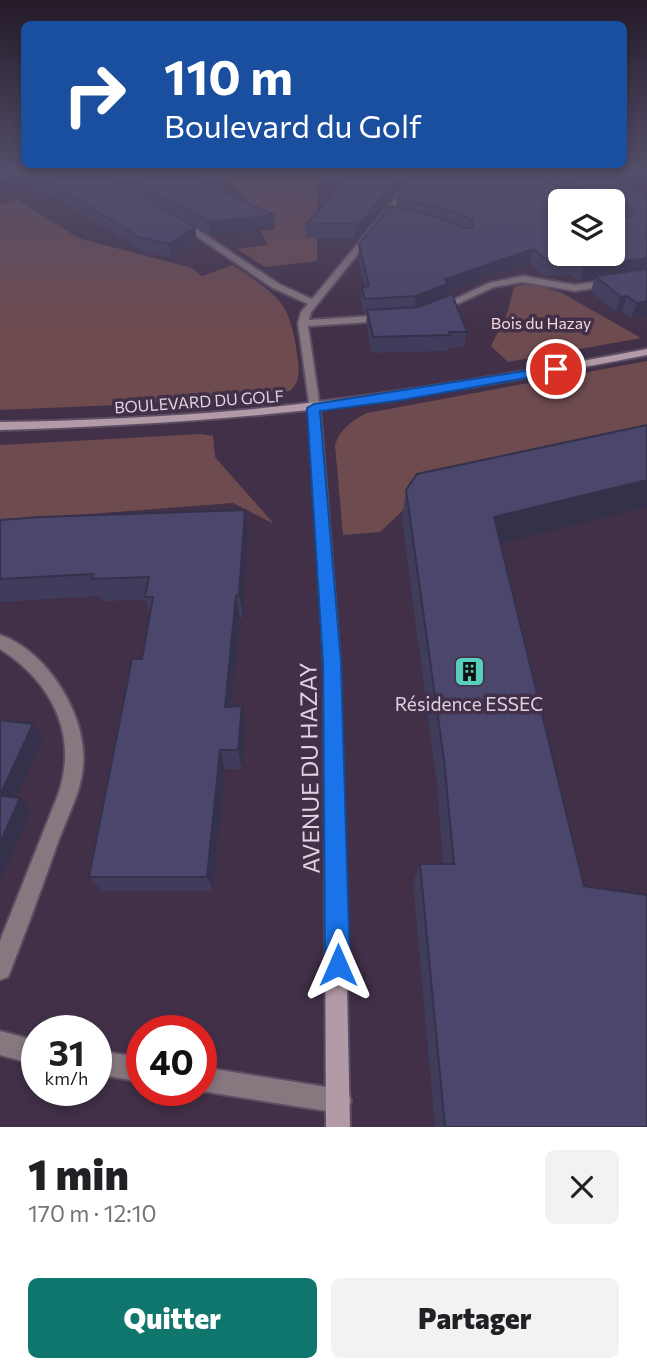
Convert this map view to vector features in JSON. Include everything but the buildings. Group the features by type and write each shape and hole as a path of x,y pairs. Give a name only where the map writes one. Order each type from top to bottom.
{"main road":[{"name":"BOULEVARD DU GOLF","path":"0,426 150,422 314,408 402,396 647,352"},
{"name":"AVENUE DU HAZAY","path":"314,408 332,663 338,1127"}],"street":[{"path":"182,225 276,286 311,302"},
{"path":"314,408 303,323 311,302 379,225"},
{"path":"428,313 492,285 523,279 575,288 647,277"},
{"path":"303,323 392,318"},
{"path":"0,641 24,656 65,707 72,727 76,759 66,798 0,969"},
{"path":"0,1044 21,1049"},
{"path":"217,1082 339,1101"}],"green space":[{"path":"0,225 57,225 78,238 192,268 202,276 233,265 272,294 287,313 292,326 299,373 296,384 290,391 212,401 0,410"},
{"path":"258,225 317,225 317,261 265,267 237,249 267,245"},
{"name":"Bois du Hazay","path":"529,283 562,293 641,338 508,362 491,346 507,314 514,287"},
{"path":"647,361 647,439 434,481 380,532 343,535 335,445 351,422 361,416"},
{"path":"201,434 213,436 215,457 274,524 233,503 0,521 0,445"}],"place":[{"name":"Résidence ESSEC","path":"469,672"}],"route":[{"path":"338,965 332,663 314,408 402,396 556,369"}]}
